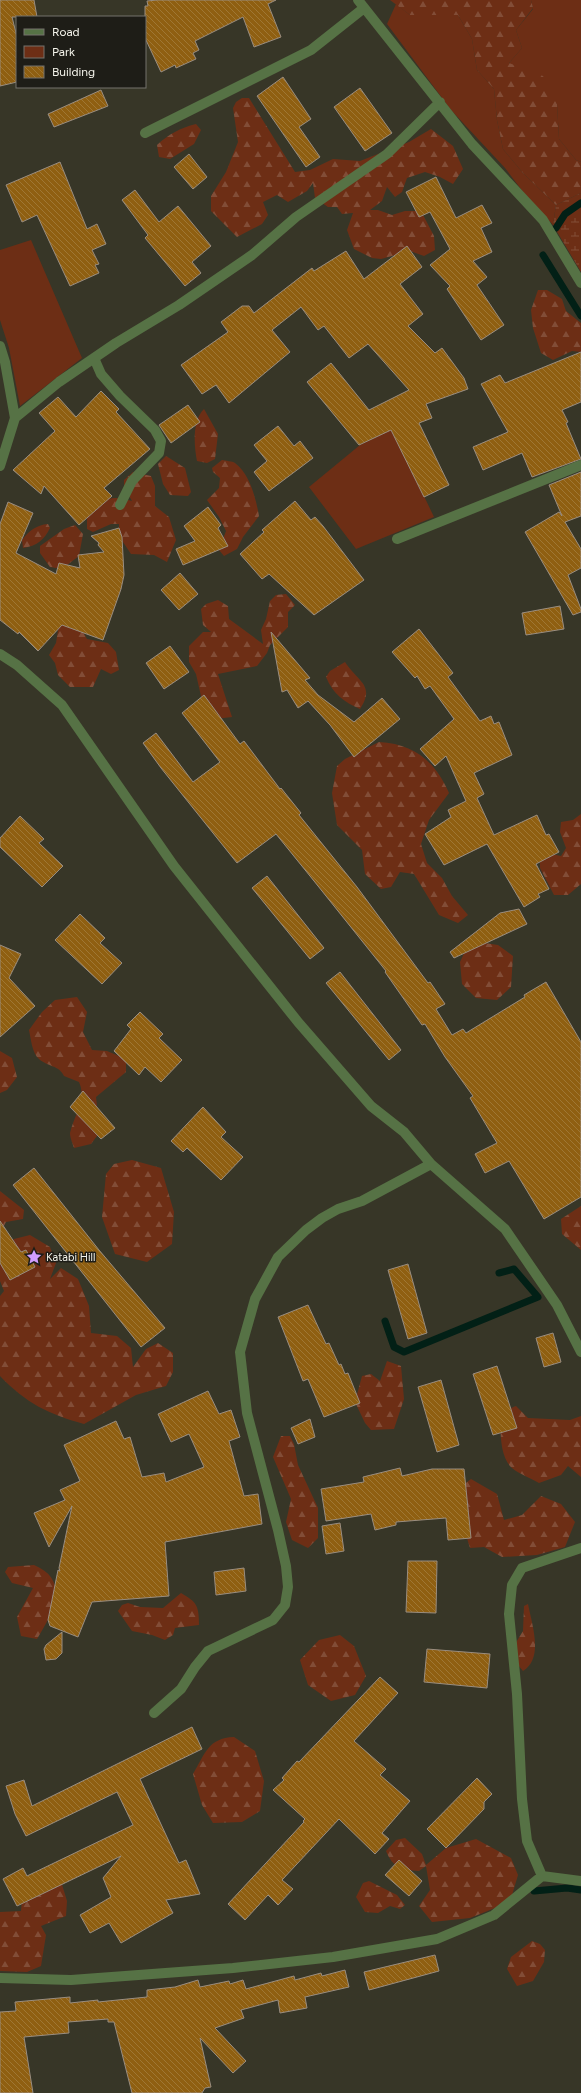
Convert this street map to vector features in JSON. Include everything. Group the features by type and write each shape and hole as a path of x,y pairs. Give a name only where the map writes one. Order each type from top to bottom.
{"street":[{"path":"145,133 311,50 361,4 472,144 543,220 581,283"},
{"path":"15,418 59,382 94,358 180,305 252,254 296,217 387,154 440,102"},
{"path":"0,346 5,362 15,418 0,466"},
{"path":"94,358 101,374 120,396 155,430 161,441 159,453 132,480 120,505"},
{"path":"397,539 581,465"},
{"path":"0,654 17,665 62,705 174,866 288,1010 371,1106 404,1132 431,1164 505,1229 556,1305 581,1352"},
{"path":"154,1713 181,1689 195,1666 208,1651 273,1620 285,1605 288,1587 286,1566 247,1412 240,1352 255,1299 278,1257 322,1218 338,1209 362,1201 431,1164"},
{"path":"542,1876 527,1841 522,1799 517,1694 509,1614 512,1585 522,1568 581,1548"},
{"path":"0,1978 72,1980 233,1968 333,1957 437,1939 494,1915 542,1876 581,1881"}],"green space":[{"path":"390,0 531,0 533,8 516,30 522,48 509,63 543,76 557,104 559,139 576,160 581,162 581,193 556,205 523,173 503,149 497,120 494,89 477,70 472,39 458,15 410,15"},
{"path":"531,0 581,0 581,162 576,160 559,139 557,104 509,63 522,48 516,30 533,9"},
{"path":"396,4 410,15 458,15 472,39 477,70 494,89 497,120 503,149 523,173 556,205 553,225 524,193 505,168 451,110 387,24"},
{"path":"242,98 249,98 295,172 310,170 333,159 360,161 409,142 431,129 453,146 463,169 453,184 440,177 425,172 407,178 402,192 395,197 387,187 382,201 370,210 378,210 392,215 405,211 421,211 434,236 435,250 424,256 410,251 381,259 372,258 354,249 347,230 353,213 342,214 337,207 328,207 315,198 313,183 307,191 288,202 277,195 263,202 268,215 262,224 237,237 211,211 211,196 226,172 238,142 233,108 236,102"},
{"path":"196,124 201,130 194,144 170,159 159,157 157,145 175,132"},
{"path":"581,193 581,272 553,225 556,205"},
{"path":"31,240 82,358 20,406 9,348 0,320 0,250"},
{"path":"538,290 547,290 562,299 566,311 581,323 581,352 572,351 553,360 541,353 533,328 531,310"},
{"path":"204,409 218,434 215,459 207,463 197,461 195,448 197,420"},
{"path":"392,429 434,517 356,549 309,487 360,445"},
{"path":"166,456 185,468 191,492 188,496 170,495 163,484 158,464"},
{"path":"222,460 235,463 245,474 252,487 259,516 243,537 237,549 224,556 219,550 226,531 219,517 207,500 219,488 220,478 213,472 212,468"},
{"path":"133,472 151,476 155,486 155,506 169,517 176,540 167,562 154,555 131,554 119,536 119,524 111,524 93,532 87,529 87,511 98,503 113,498 132,501 124,487 124,480"},
{"path":"48,524 50,528 40,542 23,548 22,540 27,534 36,527"},
{"path":"75,525 83,534 79,556 62,569 50,567 40,553 40,546 64,529"},
{"path":"286,594 295,605 288,612 288,627 270,645 267,653 257,666 218,674 232,717 215,719 203,705 196,674 189,662 189,646 203,632 211,632 203,625 201,609 206,604 218,600 228,606 229,619 263,644 261,630 266,619 270,601 276,595"},
{"path":"78,623 87,639 108,643 116,652 119,670 111,674 101,669 93,687 70,687 58,675 55,663 49,655 56,643 59,624"},
{"path":"345,662 363,684 365,689 366,694 360,709 340,697 332,688 326,677 330,671"},
{"path":"379,742 403,746 422,756 437,772 449,793 429,820 421,844 427,863 442,878 452,896 468,915 458,923 439,915 414,874 400,872 391,887 381,889 365,874 362,850 337,825 332,793 337,766 345,759"},
{"path":"581,814 581,884 568,895 554,895 540,868 540,854 542,852 561,856 566,848 560,832 561,822 573,820"},
{"path":"478,942 498,945 513,956 511,987 497,1000 476,998 462,984 460,962 468,945"},
{"path":"77,997 87,1012 83,1032 92,1050 107,1051 126,1059 126,1072 96,1097 100,1132 91,1144 74,1148 70,1133 81,1101 82,1095 79,1082 64,1076 62,1072 39,1059 33,1050 29,1030 42,1012 55,1000"},
{"path":"0,1051 12,1058 17,1077 7,1090 0,1093"},
{"path":"132,1160 161,1168 174,1212 172,1244 147,1262 115,1254 102,1217 106,1174 114,1164"},
{"path":"0,1191 24,1210 23,1219 6,1222 0,1233"},
{"path":"581,1206 581,1250 562,1234 561,1219"},
{"path":"30,1235 50,1247 56,1263 50,1279 61,1268 78,1279 89,1306 91,1333 117,1336 131,1348 133,1367 146,1349 158,1343 173,1353 173,1372 166,1386 136,1395 84,1424 48,1412 19,1393 0,1376 0,1296 4,1291 0,1281 0,1251 14,1239"},
{"path":"387,1361 401,1366 404,1399 394,1429 371,1430 365,1423 355,1402 362,1376 371,1374 380,1381"},
{"path":"516,1406 528,1418 570,1420 581,1416 581,1477 568,1466 561,1475 539,1483 512,1468 505,1457 501,1442 501,1412"},
{"path":"281,1436 290,1436 294,1444 298,1465 318,1508 318,1538 308,1548 292,1540 286,1522 291,1499 273,1457"},
{"path":"471,1479 497,1494 504,1520 522,1515 541,1496 561,1504 575,1522 565,1547 537,1555 502,1557 484,1547 470,1548 453,1493"},
{"path":"34,1565 46,1572 53,1580 56,1589 53,1609 37,1639 21,1636 17,1617 33,1588 12,1583 5,1572 8,1567"},
{"path":"181,1593 191,1599 196,1605 198,1609 199,1625 175,1628 173,1635 165,1640 152,1635 132,1631 118,1611 122,1605 128,1603 140,1607 163,1608"},
{"path":"528,1604 534,1631 535,1650 529,1665 523,1671 509,1654 523,1631 524,1606"},
{"path":"340,1635 354,1646 366,1676 355,1695 331,1701 308,1685 300,1660 319,1640"},
{"path":"234,1737 255,1751 264,1781 260,1811 242,1822 213,1823 202,1805 193,1774 208,1748 218,1740"},
{"path":"405,1838 422,1854 426,1865 446,1848 476,1839 511,1858 518,1875 510,1902 470,1918 432,1922 419,1906 430,1890 426,1866 419,1871 403,1869 395,1865 386,1851 396,1840"},
{"path":"60,1878 67,1901 66,1916 41,1926 46,1935 41,1966 27,1972 0,1971 0,1912 21,1911 22,1899"},
{"path":"369,1881 397,1895 405,1905 400,1909 390,1906 378,1913 365,1912 356,1897 363,1883"},
{"path":"532,1941 540,1944 545,1950 544,1962 533,1981 517,1986 507,1969 511,1957"}],"building":[{"path":"0,0 34,0 37,16 12,17 16,33 16,82 0,86"},
{"path":"276,0 268,4 281,37 254,47 243,17 195,41 199,50 193,53 196,59 176,68 175,65 161,72 146,40 145,6 148,6 147,1"},
{"path":"283,77 311,119 299,127 320,157 306,167 257,96"},
{"path":"360,88 392,133 365,151 334,107"},
{"path":"101,90 108,106 54,127 48,114"},
{"path":"189,154 207,177 193,189 174,167"},
{"path":"60,162 87,229 97,224 106,244 92,250 99,264 95,265 99,273 70,286 37,215 22,222 6,185"},
{"path":"436,177 456,218 482,205 492,223 481,228 492,252 473,261 487,277 477,285 504,325 481,340 447,289 450,286 430,265 450,249 430,212 419,217 406,192"},
{"path":"135,190 159,222 178,206 211,246 192,262 201,273 185,286 145,238 148,235 122,200"},
{"path":"407,246 422,267 400,284 423,314 408,326 435,353 442,348 464,378 468,389 426,404 432,418 419,423 449,485 424,497 391,430 359,445 307,382 331,363 369,410 409,390 368,344 349,358 324,326 318,330 301,307 272,330 290,352 229,403 216,385 202,394 181,365 228,332 221,322 242,306 249,306 254,313 312,268 314,271 346,251 364,279"},
{"path":"581,352 581,402 562,410 568,422 566,423 581,459 532,477 522,453 483,470 473,447 508,432 481,384 500,375 505,383"},
{"path":"101,391 119,409 116,412 150,449 104,488 112,496 79,525 44,486 41,494 13,470 55,431 39,413 58,397 76,417"},
{"path":"188,405 200,422 171,443 159,425"},
{"path":"278,426 294,446 300,441 313,458 269,491 254,472 267,461 254,445"},
{"path":"581,472 581,516 565,522 581,549 581,568 568,575 581,609 581,612 573,615 525,532 559,512 562,516 549,485"},
{"path":"295,501 311,520 315,517 323,526 364,580 314,615 269,574 262,579 240,554 264,532 262,530"},
{"path":"8,502 33,513 16,553 56,574 59,563 80,568 78,555 104,552 98,545 99,543 91,536 119,528 122,537 124,575 121,589 103,640 62,625 38,651 19,632 18,634 0,620 0,524"},
{"path":"208,507 221,525 218,528 228,546 183,565 176,549 195,541 184,526"},
{"path":"180,573 198,594 179,610 161,590"},
{"path":"560,606 564,629 526,635 522,613"},
{"path":"419,629 453,673 448,677 480,721 491,716 494,724 499,722 512,755 474,773 484,794 477,798 494,835 537,815 546,835 549,834 559,852 536,864 549,889 538,894 540,897 524,907 487,844 444,865 425,834 451,817 448,810 466,801 446,756 435,766 420,749 454,719 430,686 425,689 417,676 415,678 392,652"},
{"path":"271,632 310,678 305,680 318,695 354,722 382,698 400,719 354,757 330,725 308,701 298,708 287,690 282,692"},
{"path":"170,646 189,672 164,689 146,663"},
{"path":"204,695 240,744 244,741 280,789 281,788 301,813 299,815 357,887 428,983 430,982 445,1004 436,1009 452,1035 463,1029 466,1033 525,997 524,995 546,982 581,1042 581,1197 544,1219 509,1161 485,1173 475,1154 497,1143 470,1098 473,1096 445,1057 425,1024 422,1025 385,972 386,971 314,881 276,834 237,863 161,768 143,743 156,733 193,782 220,762 182,713"},
{"path":"20,816 44,839 39,843 63,866 42,887 0,847 0,838"},
{"path":"267,876 324,948 310,959 252,888"},
{"path":"519,909 527,924 454,958 450,952 500,913"},
{"path":"80,914 105,938 100,943 122,963 102,984 55,940"},
{"path":"0,945 21,954 9,978 35,1006 0,1037"},
{"path":"340,972 401,1050 389,1060 326,983"},
{"path":"140,1012 163,1034 159,1038 182,1060 161,1082 145,1067 139,1075 114,1051 131,1029 127,1025"},
{"path":"83,1091 115,1128 101,1139 70,1107"},
{"path":"203,1107 226,1132 221,1137 243,1157 221,1180 187,1148 183,1152 171,1141"},
{"path":"34,1168 99,1250 165,1328 141,1347 13,1185"},
{"path":"0,1221 21,1252 26,1250 35,1267 10,1280 0,1263"},
{"path":"408,1264 427,1333 408,1339 388,1270"},
{"path":"308,1305 326,1344 329,1343 339,1365 341,1364 345,1374 348,1373 360,1403 324,1417 308,1379 303,1381 278,1317"},
{"path":"553,1333 561,1362 544,1367 536,1338"},
{"path":"497,1366 517,1428 493,1435 473,1374"},
{"path":"441,1380 459,1445 437,1452 418,1387"},
{"path":"208,1391 219,1414 231,1410 240,1437 229,1441 244,1496 258,1494 262,1524 165,1542 169,1596 92,1602 78,1637 50,1626 48,1620 58,1570 60,1571 59,1568 72,1506 49,1547 34,1513 65,1500 60,1490 80,1481 64,1445 116,1421 124,1439 130,1437 142,1477 164,1473 166,1482 204,1467 189,1434 171,1442 158,1414"},
{"path":"310,1419 315,1437 298,1444 291,1428"},
{"path":"400,1468 402,1476 432,1469 464,1469 471,1538 448,1540 446,1518 396,1522 396,1525 375,1530 371,1514 326,1521 321,1489 364,1482 363,1477"},
{"path":"340,1523 344,1551 326,1554 322,1526"},
{"path":"408,1561 437,1561 436,1613 406,1612"},
{"path":"244,1568 246,1591 216,1595 214,1572"},
{"path":"62,1632 62,1653 56,1659 46,1660 44,1649 46,1645"},
{"path":"427,1649 490,1654 487,1688 424,1682"},
{"path":"380,1677 398,1693 354,1741 386,1769 380,1775 410,1801 382,1833 389,1839 375,1854 339,1819 282,1880 293,1889 278,1905 268,1895 245,1920 228,1904 304,1822 303,1821 305,1819 273,1790 284,1780 282,1778 297,1761 299,1762"},
{"path":"192,1727 202,1749 140,1779 179,1863 186,1860 200,1894 166,1900 173,1913 121,1943 109,1923 90,1933 80,1915 111,1897 103,1878 121,1856 17,1906 3,1879 23,1868 27,1876 133,1825 117,1792 26,1836 15,1814 6,1786 24,1780 32,1806"},
{"path":"477,1778 492,1794 484,1802 484,1809 446,1848 427,1829"},
{"path":"399,1860 422,1881 409,1896 385,1875"},
{"path":"435,1955 439,1971 369,1990 364,1972"},
{"path":"345,1970 349,1987 305,1997 307,2008 280,2013 278,2000 241,2010 244,2018 215,2028 246,2061 233,2073 200,2038 211,2087 205,2088 202,2093 132,2093 114,2022 108,2022 108,2019 68,2022 69,2033 24,2037 33,2093 0,2093 0,2012 16,2011 15,2002 70,1997 70,2003 98,2000 98,2002 147,1997 147,1990 175,1987 198,1980 200,1987 229,1981 230,1984 243,1980 246,1989 294,1976 295,1980 321,1973 322,1976"}],"waterway":[{"path":"556,228 565,214 581,203"},
{"path":"543,255 581,316"},
{"path":"385,1321 394,1347 404,1352 538,1297 514,1269 499,1273"},
{"path":"534,1891 567,1888 581,1890"}],"place":[{"name":"Katabi Hill","path":"34,1257"}]}
